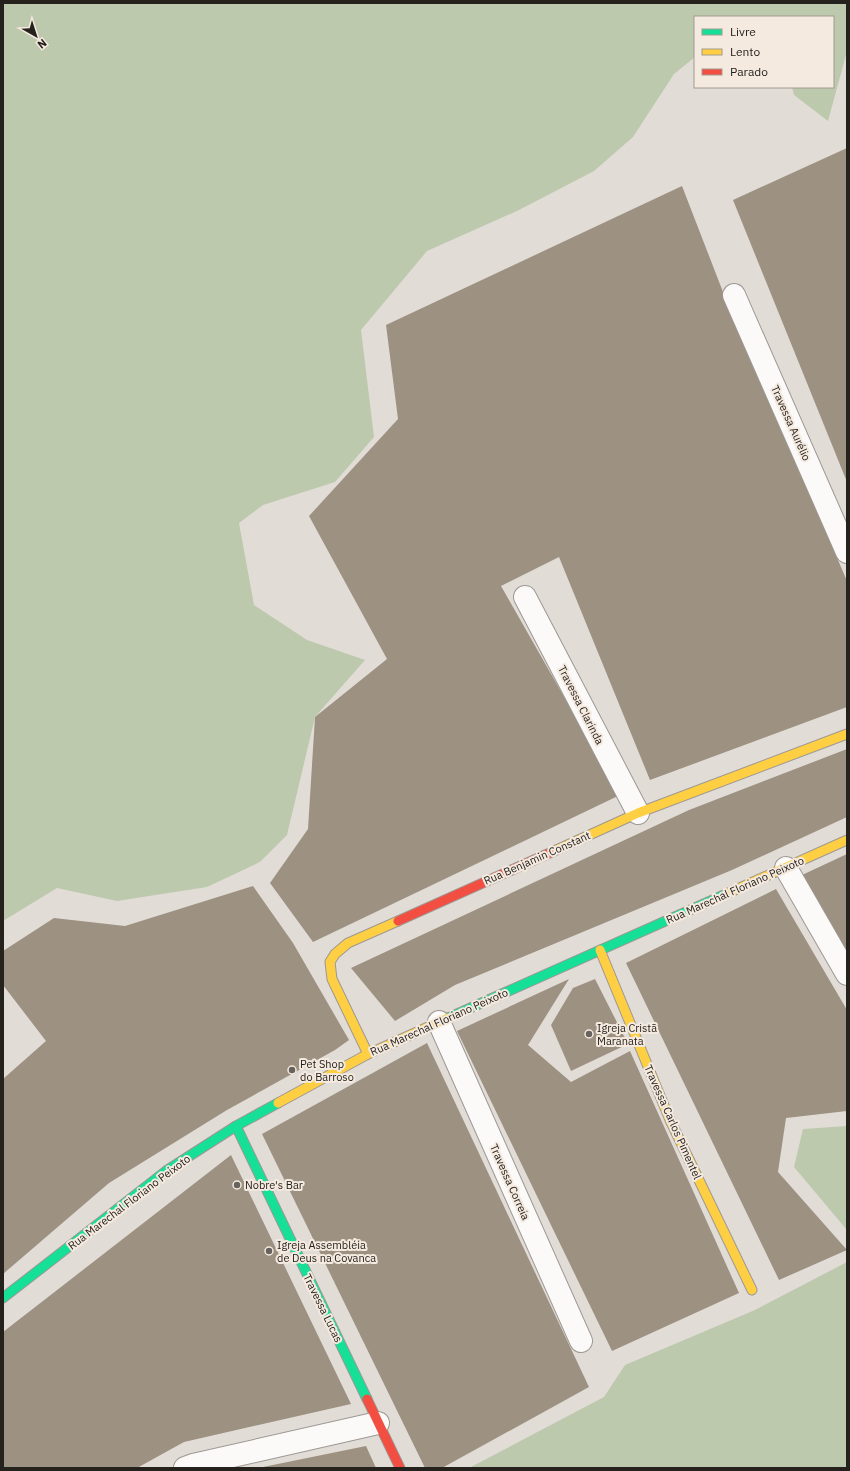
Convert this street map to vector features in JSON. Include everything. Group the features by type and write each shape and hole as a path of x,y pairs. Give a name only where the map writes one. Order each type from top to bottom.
{"street":[{"name":"Travessa Aurélio","path":"734,296 847,552"},
{"name":"Travessa Clarinda","path":"525,597 638,813"},
{"name":"Rua Benjamin Constant","path":"368,1054 332,979 328,966 334,954 348,942 638,813 847,734"},
{"name":"Rua Marechal Floriano Peixoto","path":"3,1298 166,1171 236,1126 368,1054 847,840"},
{"path":"786,868 847,974"},
{"name":"Travessa Carlos Pimentel","path":"600,950 670,1120 752,1290"},
{"name":"Travessa Correia","path":"439,1022 581,1341"},
{"name":"Travessa Lucas","path":"236,1126 400,1468"},
{"path":"185,1468 378,1423"}],"green space":[{"path":"3,3 847,3 847,51 828,121 794,95 792,88 834,88 834,16 694,16 694,58 674,74 633,137 594,171 517,211 427,251 361,330 374,437 335,482 263,505 239,523 254,605 307,640 365,660 315,717 287,835 260,862 207,887 117,901 57,888 3,921"},
{"path":"847,1126 847,1230 794,1167 803,1129"},
{"path":"847,1262 847,1468 469,1468 604,1397 625,1365 755,1310"}],"building":[{"path":"847,148 847,482 733,200"},
{"path":"682,186 723,292 847,581 847,707 650,780 559,557 501,586 620,795 313,942 270,883 308,829 315,717 387,659 309,516 398,419 386,325"},
{"path":"847,749 847,817 732,870 455,985 395,1021 351,968 689,810"},
{"path":"847,854 847,952 802,875"},
{"path":"253,886 293,943 349,1040 335,1050 227,1110 109,1183 3,1274 3,1079 46,1041 3,985 3,951 54,918 125,926"},
{"path":"776,889 847,1010 847,1111 786,1118 778,1172 847,1250 779,1280 626,963"},
{"path":"569,979 528,1045 571,1082 630,1051 739,1293 612,1351 457,1031"},
{"name":"Igreja Cristã Maranata","path":"595,979 628,1044 571,1071 551,1025 573,988"},
{"path":"427,1043 589,1387 442,1468 425,1468 262,1134"},
{"path":"231,1155 351,1404 184,1442 137,1468 3,1468 3,1332"},
{"path":"366,1446 376,1468 263,1468 263,1467"}],"traffic: fast":[{"path":"448,1018 726,894"},
{"path":"3,1298 166,1171 236,1126 278,1103"},
{"path":"236,1126 367,1399"}],"traffic: slow":[{"path":"554,851 638,813 847,734"},
{"path":"726,894 847,840"},
{"path":"368,1054 332,979 330,962 335,954 348,943 398,921"},
{"path":"600,950 670,1120 752,1290"},
{"path":"278,1103 368,1054 448,1018"}],"traffic: jam":[{"path":"398,921 554,851"},
{"path":"367,1399 400,1468"}],"place":[{"name":"Igreja Cristã Maranata","path":"589,1034"},
{"name":"Pet Shop do Barroso","path":"292,1070"},
{"name":"Nobre's Bar","path":"237,1185"},
{"name":"Igreja Assembléia de Deus na Covanca","path":"269,1251"}]}
